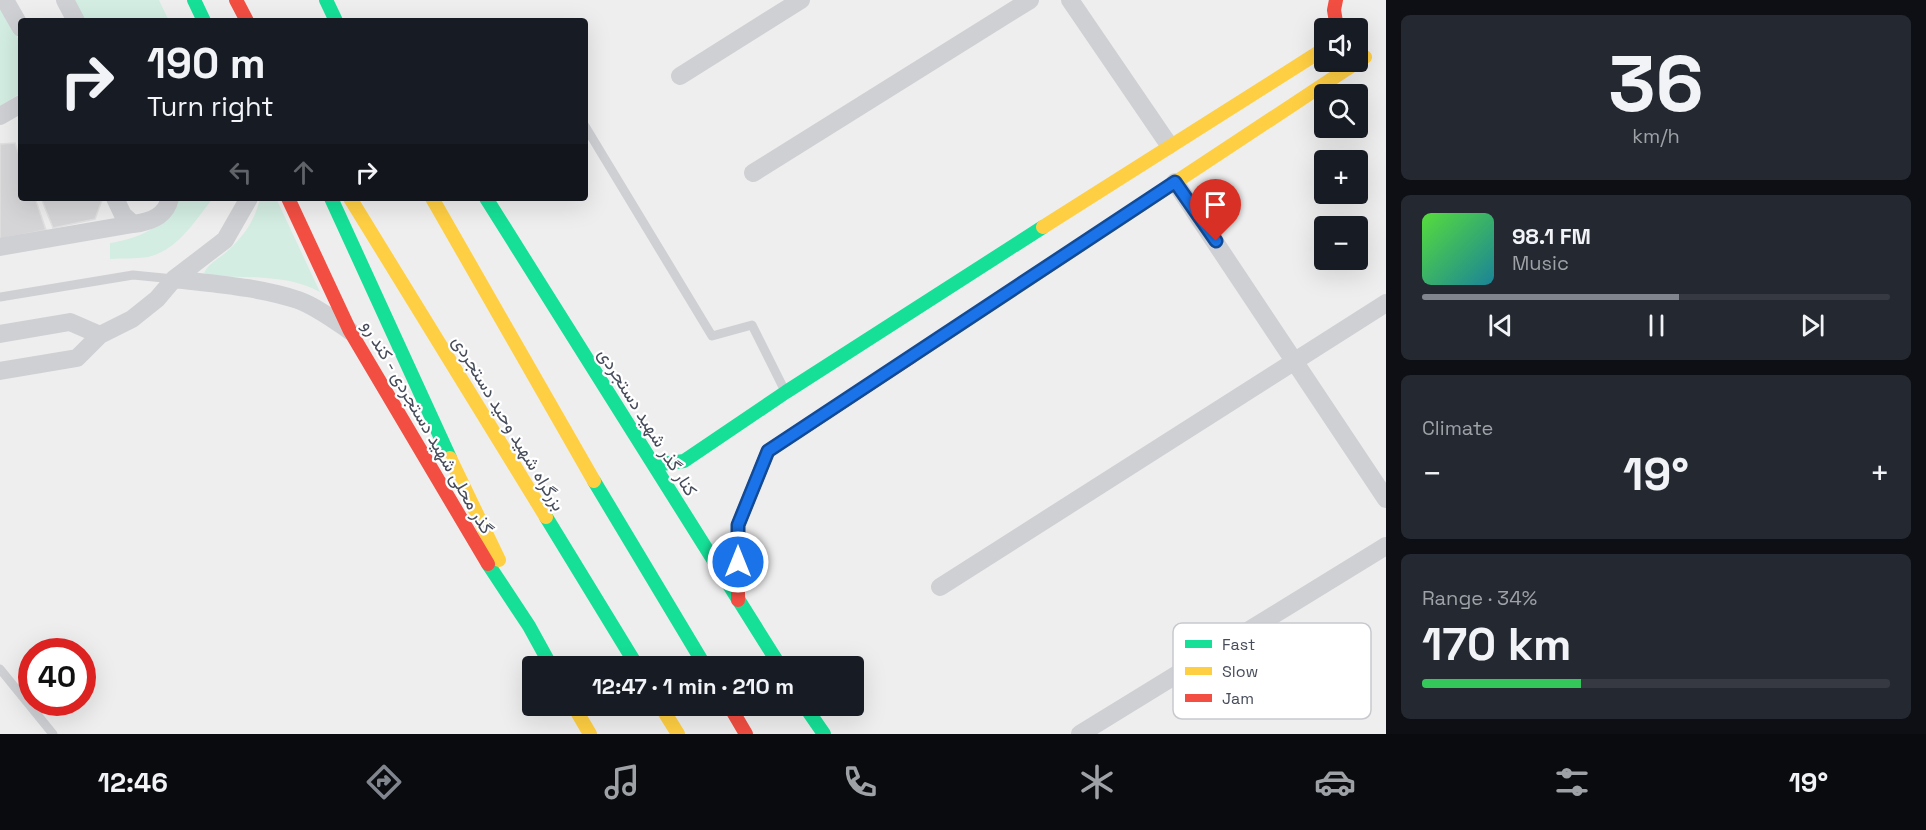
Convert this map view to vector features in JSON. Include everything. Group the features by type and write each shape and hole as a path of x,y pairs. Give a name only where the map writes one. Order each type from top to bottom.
{"main road":[{"path":"194,0 203,18"},
{"path":"237,0 246,18"},
{"path":"326,0 335,18"},
{"path":"1335,18 1336,0"},
{"path":"654,465 684,461 789,397 1170,145 1314,55"},
{"path":"1368,57 1380,60"},
{"path":"738,600 738,525 768,451 805,421 1175,182 1336,72"},
{"name":"گذر محلی شهید دستجردی - کند رو","path":"289,201 350,331 473,541 529,626 546,656"},
{"path":"332,201 529,626"},
{"name":"بزرگراه شهید وحید دستجردی","path":"352,201 630,656"},
{"path":"434,201 557,418 699,656"},
{"name":"کنار گذر شهید دستجردی","path":"488,201 774,656"},
{"path":"579,716 590,734"},
{"path":"667,716 678,734"},
{"path":"735,716 746,734"},
{"path":"812,717 816,734"},
{"path":"812,717 824,734"}],"street":[{"path":"5,0 18,23"},
{"path":"65,0 74,18"},
{"path":"680,76 801,0"},
{"path":"753,173 1030,0"},
{"path":"1070,0 1170,145"},
{"path":"0,117 18,106"},
{"path":"0,117 18,116"},
{"path":"1175,182 1296,360 1386,499"},
{"path":"116,201 123,215 134,224"},
{"path":"0,247 145,223 157,218 166,210 169,201"},
{"path":"0,371 77,358 100,335 132,319 157,299 174,279 225,240 247,201"},
{"path":"174,279 225,285 299,300 350,331"},
{"path":"940,587 1386,303"},
{"path":"0,334 70,322 100,335"},
{"path":"1261,623 1386,546"},
{"path":"1080,734 1173,677"}],"lane":[{"path":"588,131 712,336 752,325 789,397"},
{"path":"0,297 133,275 174,279"},
{"path":"0,669 53,734"}],"green space":[{"path":"74,0 159,0 168,18 83,18"},
{"path":"0,5 18,38 18,95 0,106"},
{"path":"178,201 211,201 185,234 168,248 148,257 110,259 110,243 151,230 174,208"},
{"path":"259,201 277,201 320,292 295,282 253,277 211,276 204,273 246,231"}],"building":[{"path":"15,143 18,152 18,201 36,201 46,230 0,239 0,144"},
{"path":"42,201 102,201 95,219 53,228"}],"traffic: fast":[{"path":"194,0 203,18"},
{"path":"326,0 335,18"},
{"path":"332,201 450,458"},
{"path":"488,201 774,656"},
{"path":"654,465 684,461 786,392 1043,227"},
{"path":"594,481 699,656"},
{"path":"546,517 631,656"},
{"path":"488,564 529,626 546,656"},
{"path":"812,716 824,734"}],"traffic: slow":[{"path":"1043,227 1314,55"},
{"path":"911,357 1342,72"},
{"path":"352,201 546,517"},
{"path":"434,201 594,481"},
{"path":"450,458 499,560"},
{"path":"579,716 590,734"},
{"path":"667,716 678,734"}],"traffic: jam":[{"path":"236,0 245,18"},
{"path":"1335,18 1336,0"},
{"path":"289,201 350,331 488,564"},
{"path":"738,600 738,525 768,451 911,357"},
{"path":"735,716 746,734"}],"route":[{"path":"738,562 738,525 768,451 827,410 1175,182 1216,241"}]}
